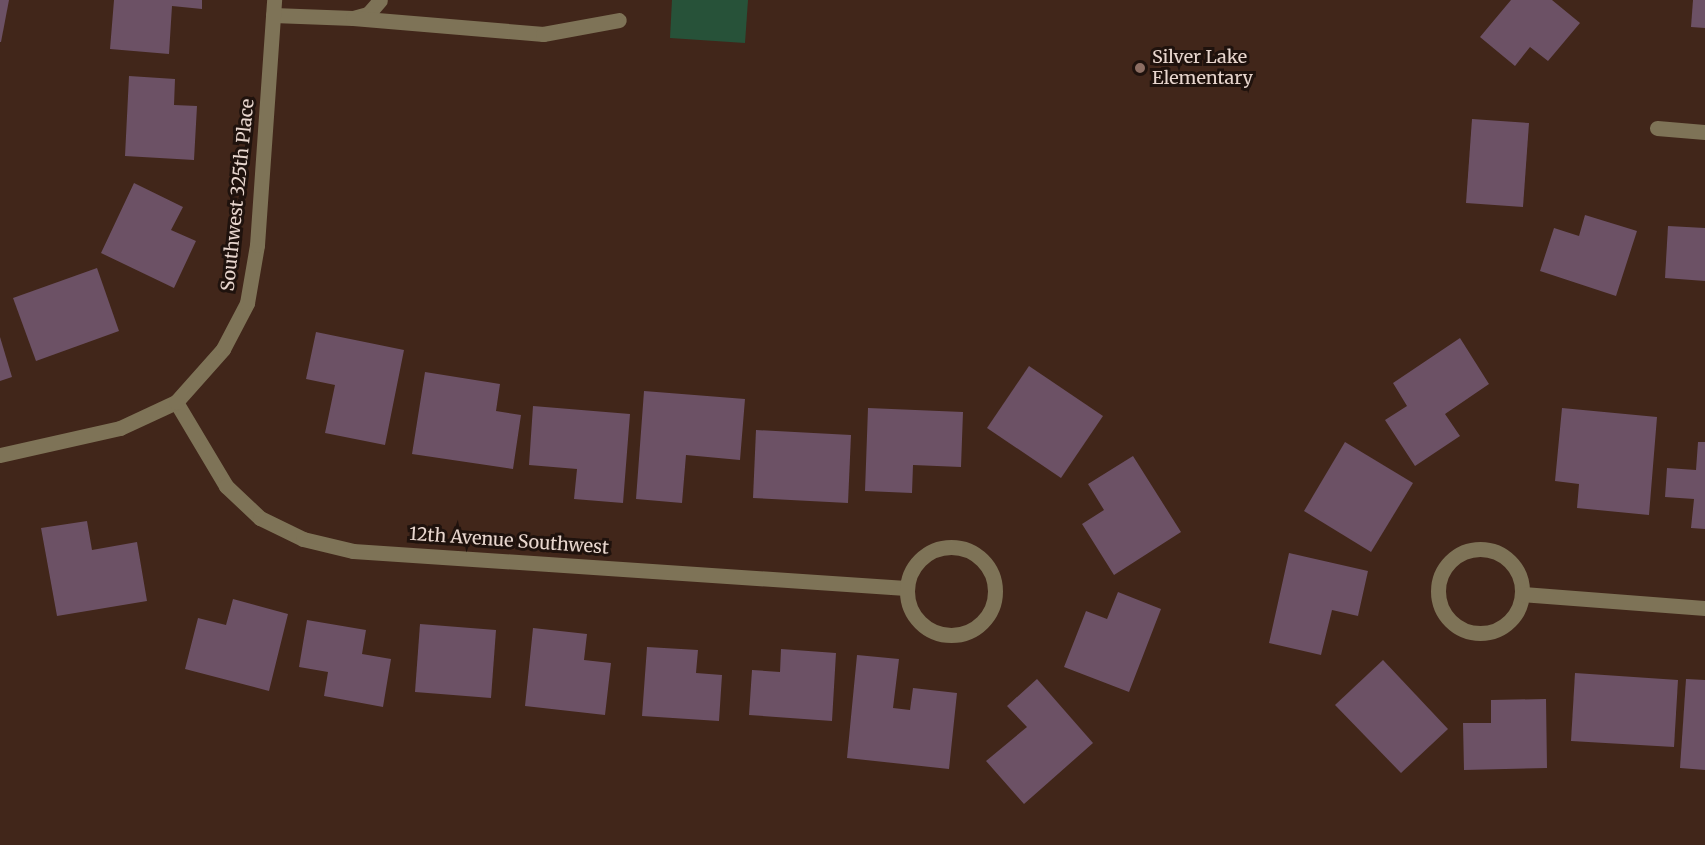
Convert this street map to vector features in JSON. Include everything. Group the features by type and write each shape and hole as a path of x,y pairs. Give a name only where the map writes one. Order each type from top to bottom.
{"street":[{"path":"353,18 368,14 380,0"},
{"path":"274,8 353,18 543,34 619,20"},
{"name":"Southwest 325th Place","path":"0,455 120,428 176,402 223,349 247,303 257,245 274,8"},
{"path":"1657,128 1705,132"},
{"name":"12th Avenue Southwest","path":"176,402 226,486 260,518 303,539 353,550 906,588"},
{"path":"946,546 961,547 981,559 993,578 995,594 991,609 983,621 970,631 955,635 940,634 926,628 915,617 908,603 906,588 910,573 919,560 931,551 946,546"},
{"path":"1491,550 1504,556 1514,566 1521,580 1522,594 1511,620 1498,629 1484,633 1470,632 1457,626 1446,616 1440,602 1438,588 1442,574 1450,561 1469,551 1491,550"},
{"path":"1522,594 1705,608"}],"green space":[{"path":"672,0 748,0 745,43 670,38"}],"building":[{"path":"0,0 9,0 1,42 0,42"},
{"path":"114,0 202,0 202,9 172,6 169,54 110,49"},
{"path":"1511,0 1552,0 1580,23 1548,61 1530,47 1515,66 1480,37"},
{"path":"1693,0 1705,0 1705,28 1691,27"},
{"path":"129,76 175,79 174,105 197,106 194,160 125,156"},
{"path":"1472,119 1529,123 1523,207 1466,203"},
{"path":"134,183 183,207 171,230 196,241 174,288 101,253"},
{"path":"1585,215 1637,231 1616,296 1540,271 1554,228 1579,236"},
{"path":"1668,226 1705,228 1705,281 1665,278"},
{"path":"97,268 119,331 36,361 13,298"},
{"path":"316,332 404,350 385,445 325,433 335,385 306,379"},
{"path":"0,337 12,377 0,381"},
{"path":"1460,338 1489,384 1445,414 1460,436 1415,466 1385,420 1407,406 1393,383"},
{"path":"1029,366 1103,416 1061,478 987,428"},
{"path":"425,372 500,384 496,411 521,415 513,469 412,454"},
{"path":"644,391 745,399 740,460 686,455 682,503 636,499"},
{"path":"533,406 630,414 623,503 574,499 577,469 529,465"},
{"path":"868,408 963,412 961,467 913,465 912,493 865,491"},
{"path":"1562,408 1657,417 1649,515 1577,508 1579,484 1555,481"},
{"path":"756,430 851,435 848,503 753,498"},
{"path":"1345,442 1413,483 1371,552 1304,511"},
{"path":"1698,442 1705,442 1705,529 1691,528 1694,499 1665,497 1667,468 1696,470"},
{"path":"1133,456 1181,532 1114,575 1082,524 1104,510 1088,484"},
{"path":"87,521 92,550 137,542 147,601 57,616 41,528"},
{"path":"1289,553 1368,571 1358,616 1332,610 1321,655 1269,643"},
{"path":"1118,592 1161,609 1129,692 1064,667 1086,611 1107,619"},
{"path":"233,599 288,614 269,691 185,669 198,618 226,625"},
{"path":"307,620 366,630 362,654 391,659 383,707 324,696 328,672 299,667"},
{"path":"420,624 496,630 491,698 415,692"},
{"path":"533,628 587,634 584,660 611,663 605,715 525,706"},
{"path":"647,647 698,650 696,673 722,675 719,721 642,716"},
{"path":"781,649 836,653 832,721 749,715 752,670 780,672"},
{"path":"857,655 899,659 893,708 910,710 913,688 957,693 949,769 847,758"},
{"path":"1383,660 1448,729 1401,773 1335,705"},
{"path":"1575,673 1678,680 1674,747 1571,741"},
{"path":"1037,679 1093,743 1024,804 986,761 1027,727 1007,706"},
{"path":"1686,679 1705,680 1705,770 1680,768"},
{"path":"1546,699 1547,768 1464,770 1463,723 1491,723 1491,700"}],"place":[{"name":"Silver Lake Elementary","path":"1140,68"}]}
